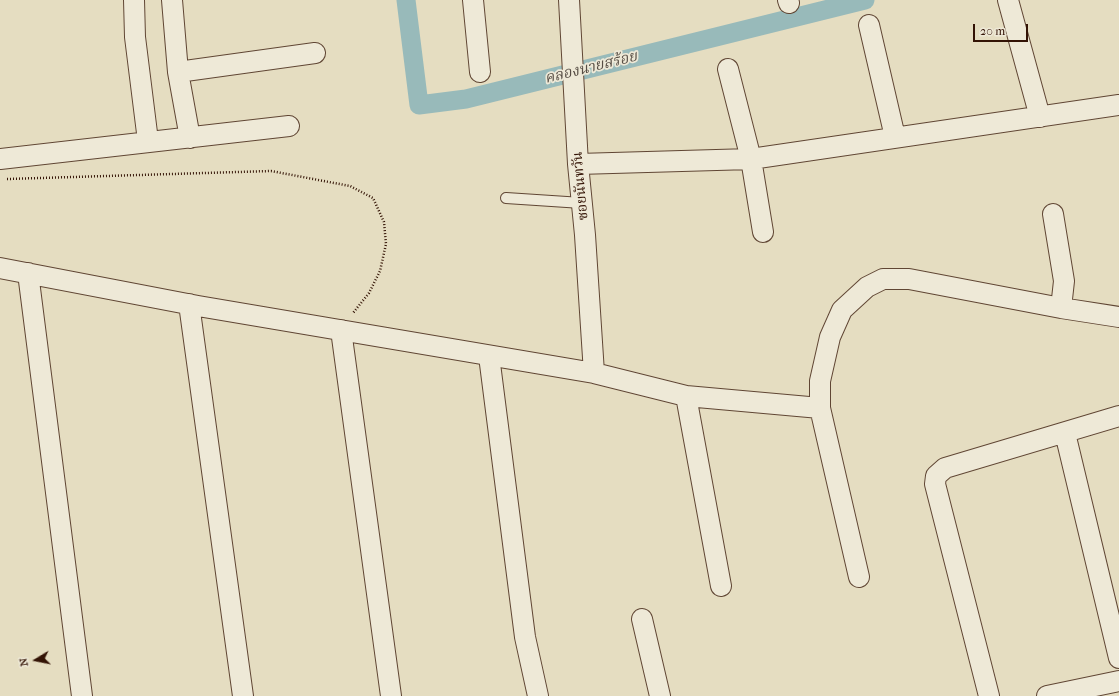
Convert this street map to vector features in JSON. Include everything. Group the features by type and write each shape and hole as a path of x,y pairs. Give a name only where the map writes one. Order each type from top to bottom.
{"street":[{"path":"134,0 135,38 148,141"},
{"path":"172,0 178,72 190,138"},
{"path":"472,0 480,72"},
{"name":"ซอยนันทวัน","path":"570,0 578,164 594,373"},
{"path":"1008,0 1040,118"},
{"path":"868,25 895,137"},
{"path":"178,72 315,53"},
{"path":"728,70 751,159 763,232"},
{"path":"578,164 751,159 895,137 1040,118 1119,105"},
{"path":"0,159 289,126"},
{"path":"1053,214 1064,281 1062,308"},
{"path":"0,268 189,304 594,373 686,396 820,408"},
{"path":"28,273 82,696"},
{"path":"859,576 820,408 820,381 828,344 842,310 867,287 882,279 909,278 1062,308 1119,317"},
{"path":"189,304 243,696"},
{"path":"341,330 391,696"},
{"path":"489,356 525,637 538,696"},
{"path":"686,396 721,586"},
{"path":"989,696 935,484 936,476 945,468 1119,416"},
{"path":"1065,433 1119,658"},
{"path":"642,619 660,696"},
{"path":"1047,696 1119,681"}],"lane":[{"path":"506,198 582,203"}],"path":[{"path":"0,180 271,171 350,186 373,198 384,222 386,244 380,271 369,293 341,330"}],"waterway":[{"name":"คลองนายสร้อย","path":"406,0 419,105 466,99 865,0"}]}
